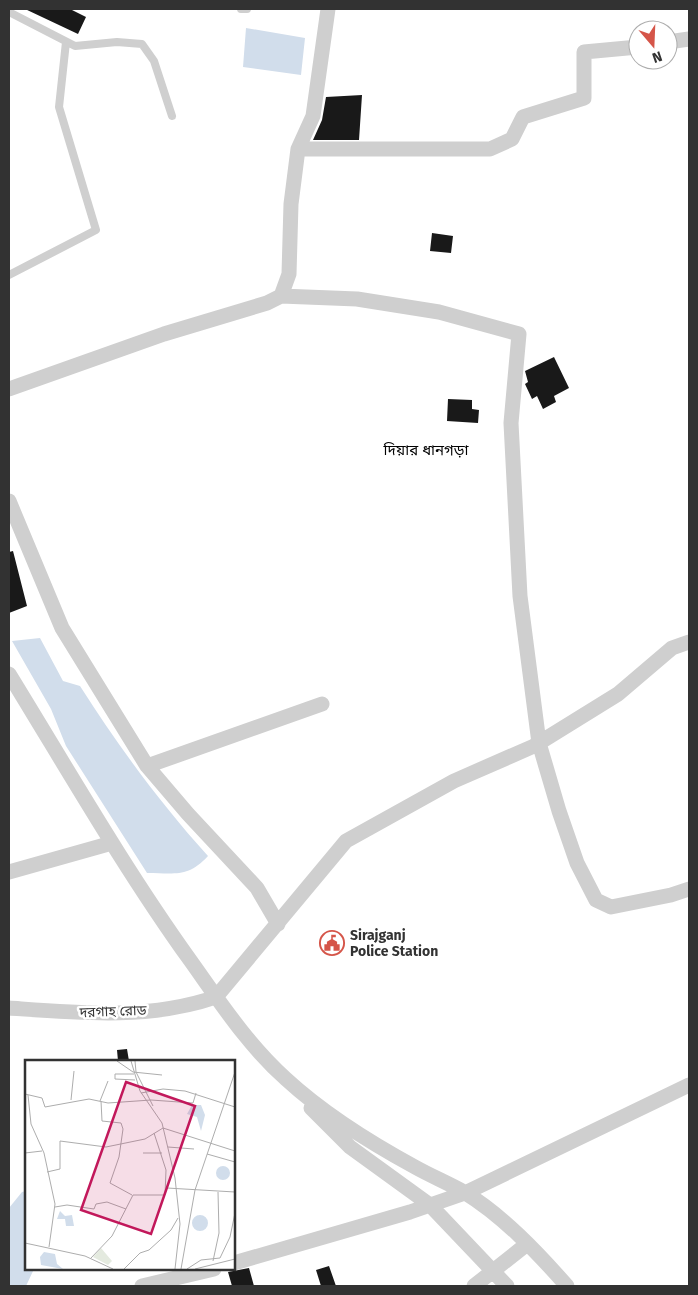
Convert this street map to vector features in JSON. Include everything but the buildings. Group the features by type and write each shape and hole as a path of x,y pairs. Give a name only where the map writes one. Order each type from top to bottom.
{"street":[{"path":"281,296 289,274 291,204 298,149 313,116 328,9"},
{"path":"298,149 490,149 512,139 523,117 584,98 584,52 628,48"},
{"path":"9,389 164,334 267,303 281,296 357,299 439,312 519,334 511,423 516,531 520,596 540,743 578,863 596,900 611,907 671,895 689,889"},
{"path":"9,501 62,628 147,766 188,814 258,888 278,924"},
{"path":"216,997 346,842 454,781 540,743 618,694 672,648 689,642"},
{"path":"9,674 112,843 243,1035 287,1080 319,1118 350,1147 430,1205 507,1286"},
{"path":"147,766 322,704"},
{"path":"9,872 112,843"},
{"name":"দরগাহ রোড","path":"9,1008 100,1014 191,1006 216,997"},
{"path":"287,1080 329,1113 370,1141 465,1193 497,1217 527,1244 567,1286"},
{"path":"235,1263 465,1193 689,1085"},
{"path":"474,1286 527,1244"},
{"path":"142,1286 210,1270"}],"lane":[{"path":"241,9 246,9"},
{"path":"9,12 74,46 117,42 142,44 154,61 172,116"},
{"path":"9,275 96,230 59,107 66,42"}],"water":[{"path":"246,28 305,38 301,75 243,67"},
{"path":"40,638 63,681 80,686 141,774 173,816 208,856 194,868 180,873 147,873 66,746 51,709 12,641"},
{"path":"25,1191 25,1270 34,1270 26,1286 9,1286 9,1208 22,1192"}],"place":[{"name":"Sirajganj Police Station","path":"332,943"}],"district":[{"name":"দিয়ার ধানগড়া","path":"426,450"}]}
